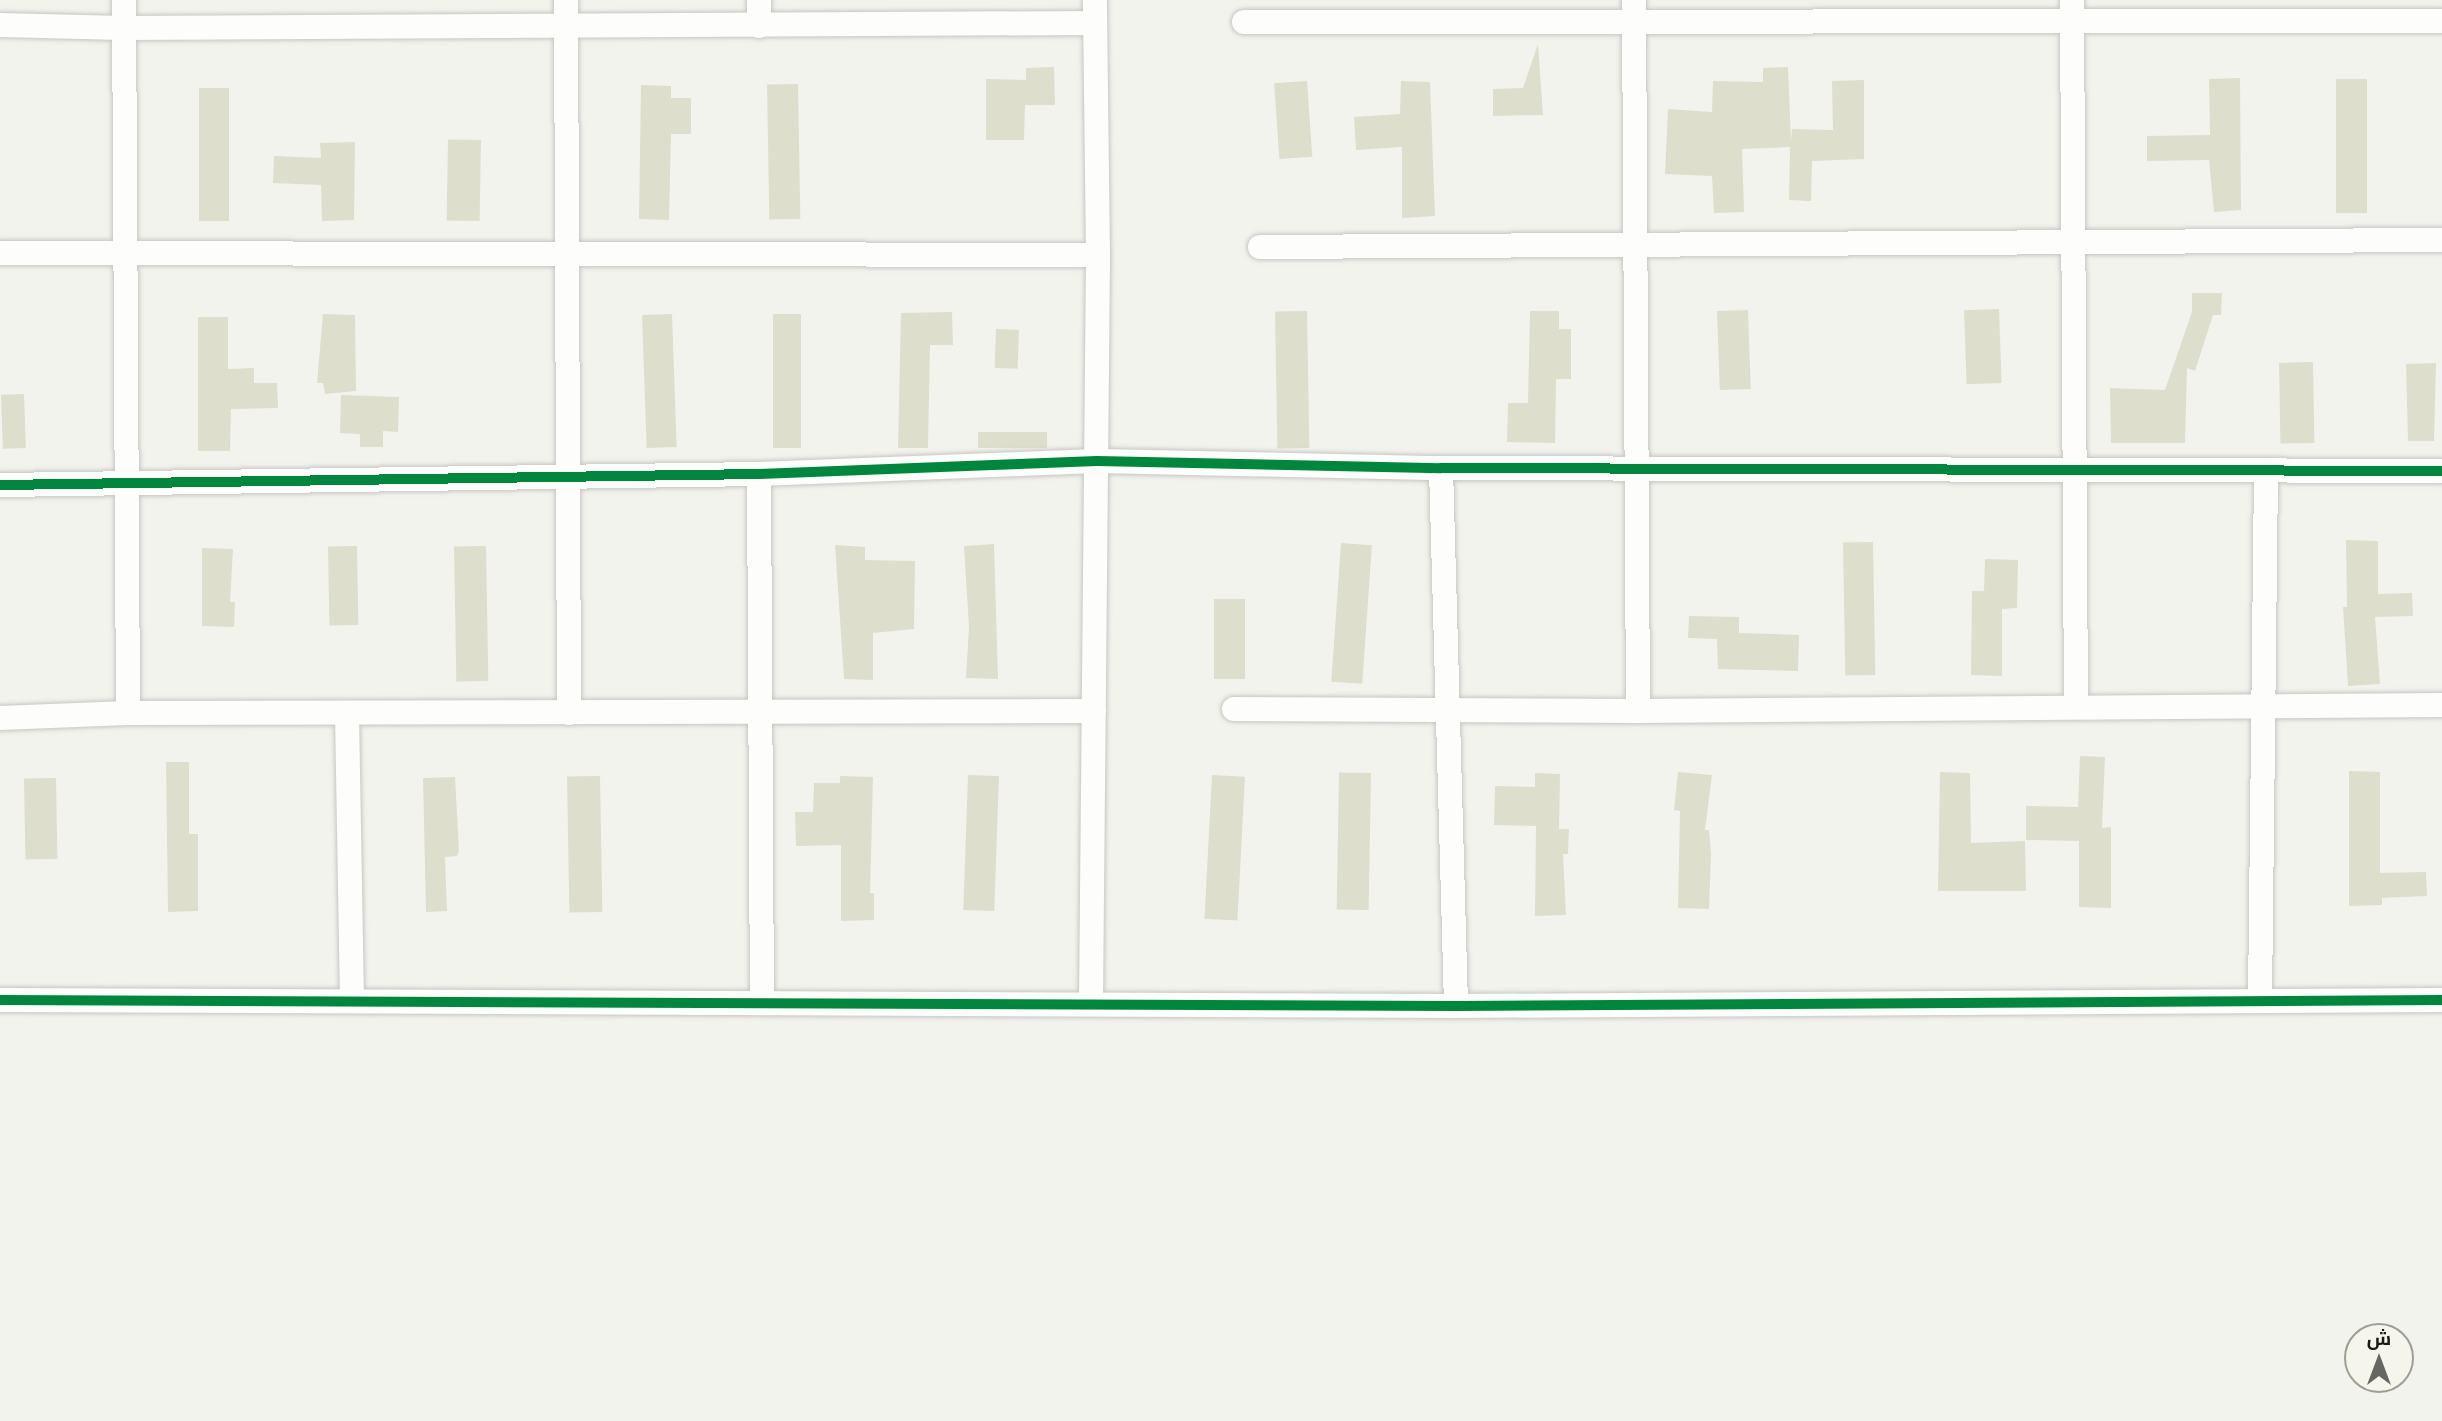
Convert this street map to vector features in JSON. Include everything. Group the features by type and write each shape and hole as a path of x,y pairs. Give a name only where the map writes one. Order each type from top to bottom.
{"street":[{"path":"124,0 122,251 128,713"},
{"path":"566,0 570,255 569,713"},
{"path":"759,0 759,26"},
{"path":"1634,9 1637,711"},
{"path":"1244,22 1446,10 1634,9 2275,11 2442,21"},
{"path":"0,24 124,28 759,26 1095,11 1098,255 1091,1001"},
{"path":"2072,12 2071,244 2076,707"},
{"path":"1260,247 2442,240"},
{"path":"0,253 122,251 570,255 1098,255"},
{"path":"0,485 759,474 1097,461 1441,468 1638,467 2073,472 2442,471"},
{"path":"1441,468 1456,1006"},
{"path":"2260,1000 2260,709 2266,471"},
{"path":"759,474 762,1003"},
{"path":"1234,709 2260,709 2442,705"},
{"path":"0,718 128,713 1094,711"},
{"path":"346,714 352,1001"},
{"path":"0,1000 762,1003 1091,1001 1456,1006 2442,1000"}],"building":[{"path":"1538,44 1543,115 1493,116 1493,89 1523,88"},
{"path":"1054,67 1055,105 1025,105 1024,140 986,140 986,79 1026,80 1026,68"},
{"path":"1788,67 1791,141 1792,129 1833,130 1832,81 1864,80 1864,159 1812,161 1811,201 1789,200 1790,147 1742,149 1744,212 1714,213 1712,176 1665,174 1668,109 1712,112 1713,81 1763,82 1763,68"},
{"path":"2240,78 2241,210 2214,212 2209,160 2147,161 2147,136 2210,135 2209,79"},
{"path":"2336,79 2367,79 2367,213 2336,213"},
{"path":"1307,81 1312,157 1279,159 1274,83"},
{"path":"1401,81 1430,82 1435,216 1402,218 1402,147 1356,150 1354,117 1400,114"},
{"path":"798,84 800,219 769,220 767,85"},
{"path":"641,85 671,86 671,98 691,98 691,134 671,134 669,220 639,219"},
{"path":"199,88 229,88 229,221 199,221"},
{"path":"448,139 481,140 480,221 447,220"},
{"path":"355,142 354,220 322,221 321,185 273,183 274,156 321,158 320,143"},
{"path":"2192,293 2222,293 2221,315 2213,315 2195,371 2187,368 2185,443 2111,443 2110,388 2165,390 2192,312"},
{"path":"1999,309 2002,383 1967,384 1964,310"},
{"path":"1748,310 1751,389 1720,390 1717,311"},
{"path":"1307,311 1309,448 1277,449 1275,312"},
{"path":"1530,311 1559,311 1559,329 1571,329 1571,379 1556,379 1555,443 1507,442 1508,403 1528,403"},
{"path":"952,312 953,345 930,345 928,448 898,448 901,313"},
{"path":"323,314 355,315 356,391 325,394 323,383 317,383"},
{"path":"672,314 677,447 647,448 642,315"},
{"path":"773,314 801,314 801,448 773,448"},
{"path":"198,317 228,317 228,369 254,368 254,383 277,383 278,408 231,409 230,451 198,451"},
{"path":"996,329 1019,330 1018,369 995,368"},
{"path":"2313,362 2314,443 2280,444 2279,363"},
{"path":"2436,363 2434,441 2408,441 2406,364"},
{"path":"24,394 26,448 3,449 1,395"},
{"path":"341,395 399,397 398,432 383,431 383,447 360,447 360,434 340,433"},
{"path":"978,432 1047,432 1047,448 978,448"},
{"path":"2346,540 2378,541 2378,594 2412,593 2413,616 2375,617 2380,684 2348,686 2343,607 2347,607"},
{"path":"1873,542 1875,675 1845,676 1843,543"},
{"path":"1341,543 1372,545 1362,684 1331,682"},
{"path":"994,544 998,679 966,678 969,627 964,546"},
{"path":"835,545 865,547 865,560 915,561 914,629 873,633 873,680 844,679"},
{"path":"357,546 358,625 329,625 328,547"},
{"path":"486,546 488,681 456,682 454,547"},
{"path":"202,548 233,549 230,602 235,602 234,627 202,626"},
{"path":"1985,559 2018,560 2017,608 2002,609 2002,676 1971,675 1972,591 1984,591"},
{"path":"1214,599 1245,599 1245,679 1214,679"},
{"path":"1689,616 1739,617 1739,633 1799,635 1798,671 1718,669 1717,639 1688,638"},
{"path":"2080,756 2105,757 2102,828 2111,827 2111,908 2079,907 2079,841 2026,840 2026,806 2078,807"},
{"path":"166,762 189,762 189,834 198,834 198,911 168,912"},
{"path":"2349,771 2380,772 2380,873 2426,872 2427,896 2382,898 2382,905 2349,906"},
{"path":"1339,772 1371,773 1369,910 1337,909"},
{"path":"1678,772 1712,775 1705,830 1709,830 1711,854 1709,909 1678,908 1680,811 1674,810"},
{"path":"1940,772 1970,773 1971,843 2025,841 2026,891 1938,891"},
{"path":"1535,773 1560,774 1559,829 1569,829 1568,854 1563,854 1566,915 1535,916 1536,826 1494,825 1495,786 1535,787"},
{"path":"968,775 999,776 994,911 963,910"},
{"path":"1212,775 1245,777 1237,921 1204,919"},
{"path":"600,776 602,912 569,913 567,777"},
{"path":"840,776 873,777 870,893 874,893 874,920 841,921 841,845 796,846 795,812 813,812 814,783 840,783"},
{"path":"455,777 459,851 457,856 445,857 447,911 426,912 423,778"},
{"path":"56,778 57,859 25,860 24,779"}],"cycle path":[{"path":"0,485 759,474 1097,461 1441,468 2442,471"},
{"path":"0,1000 1456,1006 2442,1000"}]}
